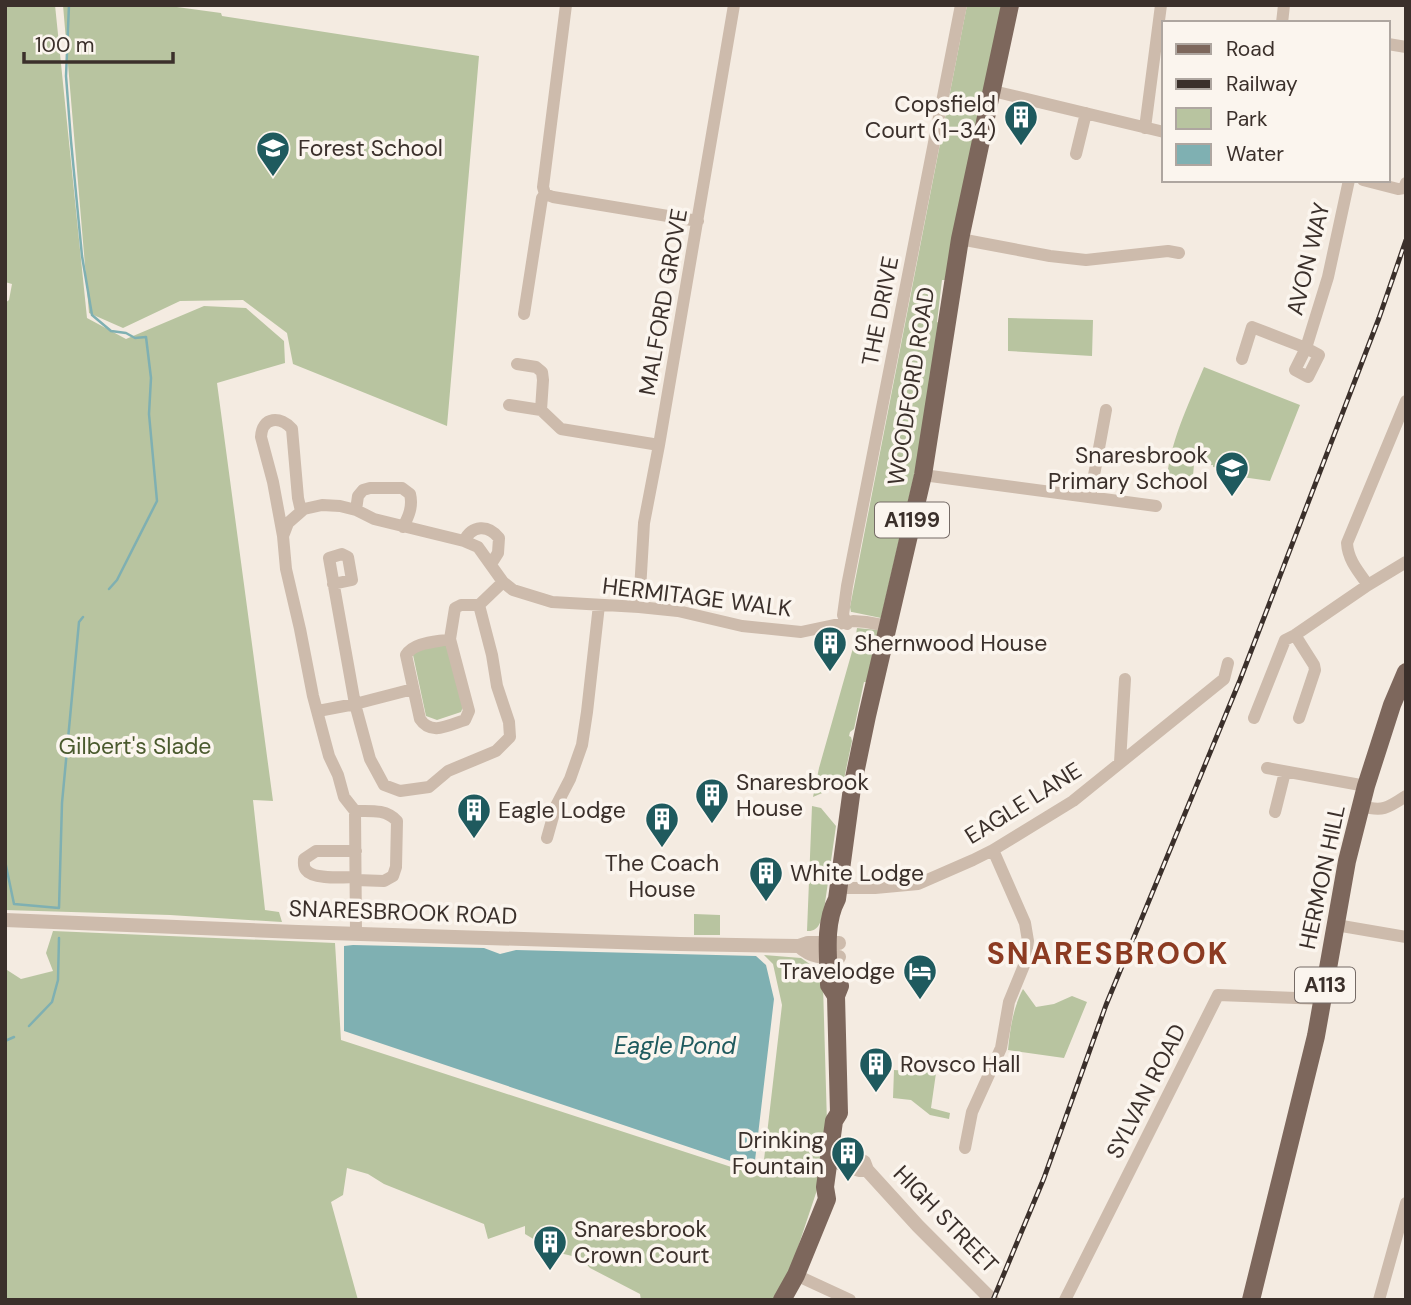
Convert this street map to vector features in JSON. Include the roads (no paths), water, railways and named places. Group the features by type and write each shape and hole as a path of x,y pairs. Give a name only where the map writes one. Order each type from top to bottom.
{"main road":[{"name":"WOODFORD ROAD","path":"838,894 852,788 923,475 960,239 1010,5"},
{"name":"HERMON HILL","path":"1251,1300 1316,1036 1347,861 1366,786 1392,705 1406,672"},
{"name":"A1199","path":"782,1300 796,1275 827,1199 825,1187 845,1122 839,1113 836,996 829,985 834,950 828,926 838,894"}],"street":[{"path":"566,5 542,187 545,194 698,221"},
{"name":"MALFORD GROVE","path":"639,607 644,523 734,5"},
{"name":"THE DRIVE","path":"847,624 843,615 848,586 961,5"},
{"path":"1145,128 1161,5"},
{"path":"993,91 1162,132"},
{"path":"1076,154 1086,113"},
{"name":"AVON WAY","path":"1242,359 1252,327 1306,348 1328,277 1349,182"},
{"path":"1376,182 1402,186"},
{"path":"524,314 542,198 545,194"},
{"path":"960,239 1023,252 1086,260 1168,251 1179,253"},
{"path":"517,364 536,367 542,372 541,410"},
{"path":"1368,585 1354,567 1348,554 1347,543 1406,401"},
{"path":"509,405 541,410 561,429 659,445"},
{"path":"1090,498 1106,410"},
{"path":"283,536 300,505 292,429 286,422 275,419 266,424 261,431 261,437 273,482 286,569 313,696 329,756 344,797 355,811 356,933"},
{"path":"923,475 1156,506"},
{"path":"273,482 304,509 322,505 340,506 374,519 464,541 478,547 503,582 479,605 461,605 455,608 450,639 469,711 465,720 437,729 429,728 421,719 406,655 415,646 450,639"},
{"path":"356,510 358,496 363,490 402,488 410,494 412,503 403,527"},
{"path":"464,541 468,534 477,528 486,527 494,532 499,538 498,553 491,564"},
{"path":"1254,718 1284,640 1406,562"},
{"name":"HERMITAGE WALK","path":"503,582 513,590 552,602 678,611 742,626 775,630 801,632 853,621 888,626"},
{"path":"333,584 355,704 370,759 384,785 400,791 429,786 449,771 496,751 510,737 509,722 497,686 479,605"},
{"path":"547,838 556,806 570,779 582,745 599,605"},
{"path":"1295,635 1315,670 1299,718"},
{"name":"EAGLE LANE","path":"838,894 918,884 993,850 1073,801 1224,680 1228,663"},
{"path":"1120,762 1125,679"},
{"path":"318,711 412,689"},
{"path":"1268,768 1366,786"},
{"path":"1275,812 1284,772"},
{"path":"1361,806 1377,810 1389,807 1406,796"},
{"path":"355,811 384,812 397,821 396,867 393,876 384,881 316,876 307,873 305,868 304,859 316,852 356,852"},
{"path":"965,1148 972,1112 1001,1048 1009,1002 1025,963 1027,951 1025,923 993,850"},
{"name":"SNARESBROOK ROAD","path":"5,920 799,946 807,953 819,957 834,950"},
{"path":"1336,925 1406,937"},
{"name":"SYLVAN ROAD","path":"1065,1300 1218,995 1323,999"},
{"name":"HIGH STREET","path":"836,1156 864,1162 867,1170 918,1226 992,1300"},
{"path":"1380,1300 1406,1203"},
{"path":"796,1275 850,1300"}],"water":[{"name":"Eagle Pond","path":"344,946 484,948 500,954 516,950 756,956 766,965 774,999 754,1169 344,1031"}],"waterway":[{"path":"69,5 66,76 82,256 92,315 111,331 126,333 135,338 146,337 151,378 149,414 157,501 117,580 109,589"},
{"path":"5,861 14,904 59,908 62,803 79,622 83,617"},
{"path":"29,1026 52,1002 58,980 59,938"},
{"path":"5,1041 14,1037"}],"railway":[{"path":"993,1300 1044,1178 1106,1005 1240,680 1379,318 1406,240"}],"place":[{"name":"Copsfield Court (1-34)","path":"1021,147"},
{"name":"Forest School","path":"273,178"},
{"name":"Snaresbrook Primary School","path":"1232,498"},
{"name":"Shernwood House","path":"830,673"},
{"name":"Snaresbrook House","path":"712,825"},
{"name":"Eagle Lodge","path":"474,840"},
{"name":"The Coach House","path":"662,849"},
{"name":"White Lodge","path":"766,903"},
{"name":"Travelodge","path":"920,1001"},
{"name":"Rovsco Hall","path":"876,1094"},
{"name":"Drinking Fountain","path":"848,1183"},
{"name":"Snaresbrook Crown Court","path":"550,1272"}],"district":[{"name":"SNARESBROOK","path":"1108,953"}],"park label":[{"name":"Gilbert's Slade","path":"135,746"}]}
